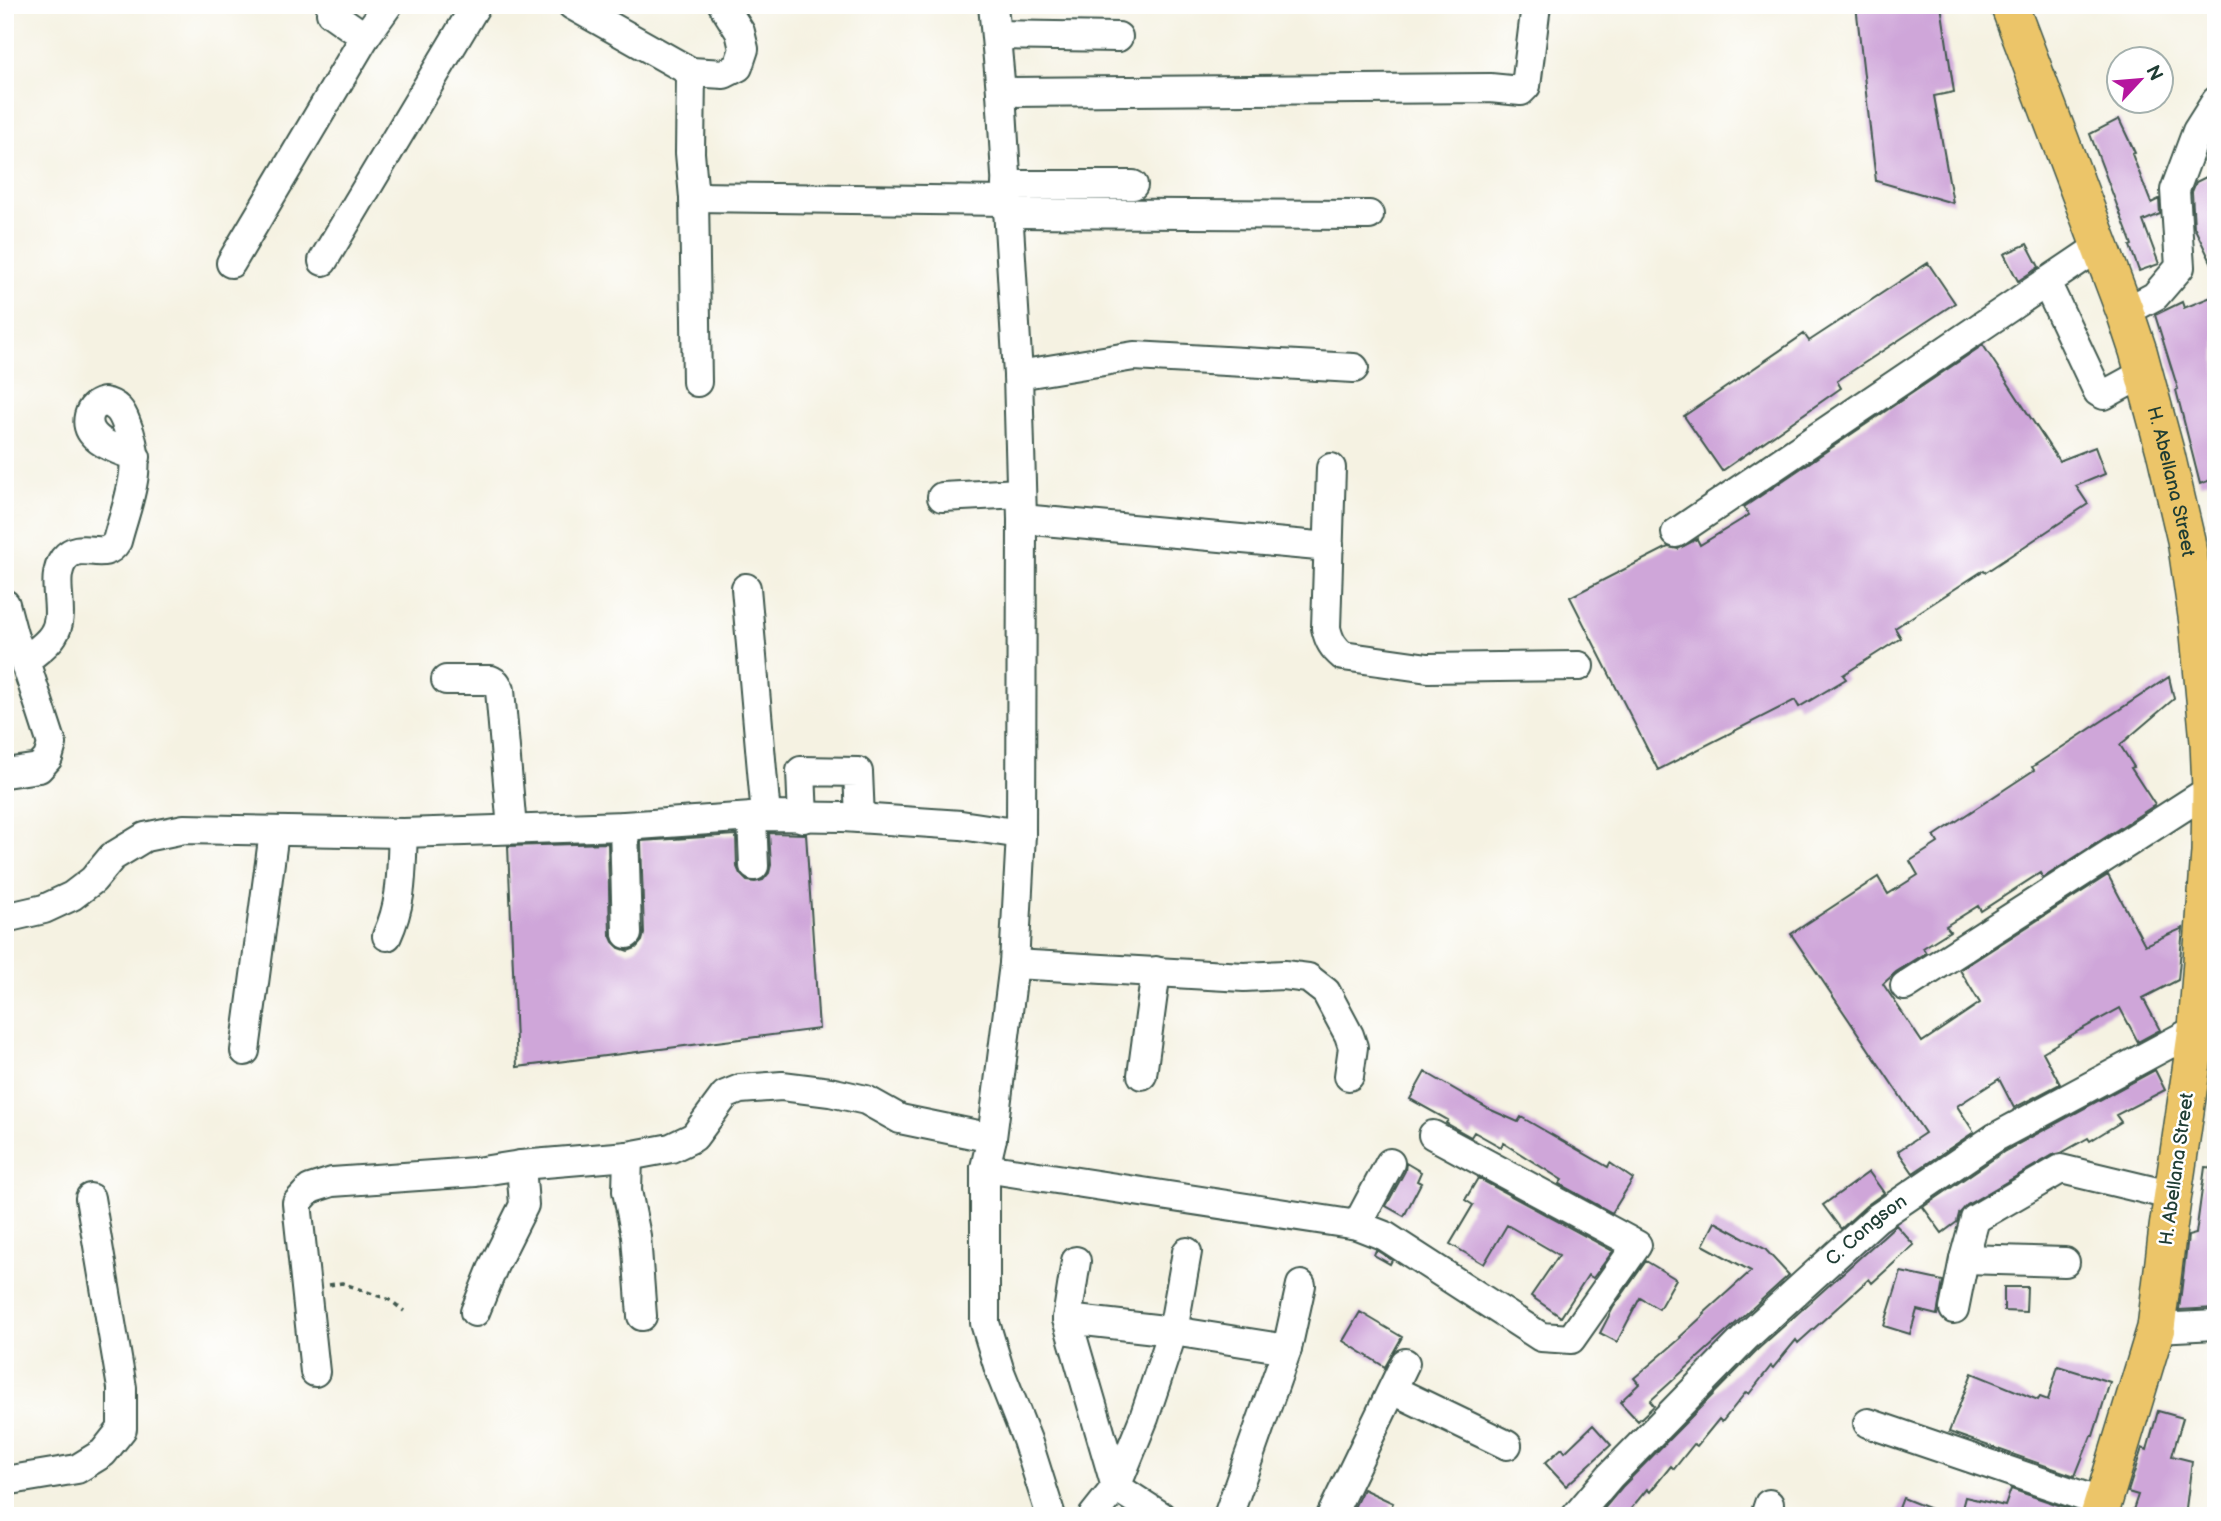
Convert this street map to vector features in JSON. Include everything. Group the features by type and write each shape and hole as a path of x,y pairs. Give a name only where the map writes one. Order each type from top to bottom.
{"main road":[{"name":"H. Abellana Street","path":"2009,5 2100,246 2144,373 2207,619 2211,789 2206,1026 2174,1196 2156,1328 2101,1509"}],"street":[{"path":"231,262 365,37 388,5"},
{"path":"323,261 476,5"},
{"path":"572,5 691,72 724,74 738,67 744,49 740,32 723,5"},
{"path":"993,5 1001,92 1018,375 1021,506 1021,834 1014,964 992,1138 985,1168 985,1323 1051,1516"},
{"path":"1001,92 1490,88 1521,91 1526,86 1536,5"},
{"path":"331,13 365,37"},
{"path":"996,36 1118,37"},
{"path":"691,72 690,153 694,197 696,382"},
{"path":"2124,312 2155,296 2179,267 2175,190 2197,131 2216,102"},
{"path":"1007,199 1133,185"},
{"path":"694,197 1007,199 1368,215"},
{"path":"1676,533 2100,246"},
{"path":"2046,282 2098,392 2104,395 2144,373"},
{"path":"1018,375 1134,356 1354,368"},
{"path":"15,644 54,635 58,617 58,573 64,560 79,550 113,549 135,473 136,457"},
{"path":"1331,468 1326,628 1328,639 1343,656 1428,668 1579,666"},
{"path":"942,498 1329,547"},
{"path":"746,588 759,817 754,866"},
{"path":"5,604 15,644 52,744 48,758 39,768 5,773"},
{"path":"446,680 491,680 500,690 512,829"},
{"path":"803,818 801,771 858,772 860,818"},
{"path":"1905,986 2211,789"},
{"path":"5,918 44,909 72,896 93,880 112,857 145,837 184,829 403,833 624,826 759,817 860,818 961,825 1021,834"},
{"path":"624,826 627,934"},
{"path":"246,1051 274,832"},
{"path":"387,936 400,902 403,833"},
{"path":"1014,964 1113,971 1284,975 1308,978 1326,992 1344,1024 1353,1047 1349,1076"},
{"path":"1142,1075 1156,971"},
{"name":"C. Congson","path":"1576,1516 1610,1476 1745,1338 1877,1218 1996,1137 2206,1026"},
{"path":"315,1371 297,1203 310,1189 332,1182 476,1172 521,1165 628,1156 671,1148 694,1137 725,1095 740,1088 782,1086 830,1091 866,1100 900,1119 992,1138"},
{"path":"985,1168 1357,1225 1385,1236 1541,1338 1572,1339 1637,1245 1433,1135"},
{"path":"628,1156 627,1191 636,1236 642,1316"},
{"path":"1357,1225 1390,1163"},
{"path":"475,1312 494,1265 524,1205 521,1165"},
{"path":"1954,1309 1975,1219 2061,1170 2174,1196"},
{"path":"5,1481 77,1469 103,1453 121,1429 122,1388 90,1198"},
{"path":"1093,1516 1116,1487 1144,1419 1173,1331 1187,1252"},
{"path":"1964,1259 2065,1262"},
{"path":"1076,1261 1067,1319 1116,1487 1161,1516"},
{"path":"1228,1516 1287,1349 1301,1285"},
{"path":"1067,1319 1173,1331 1287,1349"},
{"path":"2156,1328 2216,1325"},
{"path":"1331,1516 1405,1363"},
{"path":"1393,1390 1507,1445"},
{"path":"1868,1423 2101,1509"}],"path":[{"path":"307,1301 330,1284 342,1283 390,1300 404,1311"}],"building":[{"path":"1856,5 1941,5 1954,92 1934,96 1953,203 1876,181"},
{"path":"2119,119 2135,153 2132,154 2151,203 2159,199 2160,214 2143,221 2159,264 2139,271 2130,246 2132,245 2090,134"},
{"path":"2216,172 2216,272 2194,227 2192,192 2196,182"},
{"path":"2027,244 2039,267 2018,281 2004,254"},
{"path":"1928,263 1955,303 1837,381 1841,388 1722,471 1684,416 1804,334 1809,341"},
{"path":"2216,295 2216,478 2200,484 2176,390 2178,389 2155,315 2182,302 2184,308"},
{"path":"1983,345 2059,461 2095,447 2105,474 2076,486 2088,504 1895,628 1901,638 1843,675 1846,679 1799,707 1795,700 1658,770 1570,597 1668,547 1678,549 1697,539 1700,545 1749,515 1744,507"},
{"path":"2169,677 2174,699 2120,745 2155,805 2043,878 2040,873 1981,911 1978,906 1946,926 1950,931 1923,948 1926,953 1896,972 1883,984 1922,1042 1980,1003 1960,970 2108,875 2145,945 2183,928 2178,980 2143,998 2160,1030 2138,1042 2120,1008 2080,1030 2043,1052 2060,1084 2014,1108 1999,1079 1957,1106 1974,1132 1913,1173 1898,1151 1925,1133 1791,934 1878,877 1888,894 1918,875 1910,861 1938,843 1934,836 2034,770 2032,767"},
{"path":"769,833 806,834 819,1029 517,1067 508,846 608,843 610,935 619,948 628,951 636,948 644,934 641,841 736,835 737,867 747,881 755,882 763,880 769,873"},
{"path":"2155,1070 2165,1090 2116,1115 2121,1122 2090,1141 2088,1138 2053,1155 1967,1205 1959,1214 1957,1222 1942,1233 1923,1207 2005,1151"},
{"path":"1425,1072 1489,1109 1518,1122 1521,1117 1608,1167 1610,1163 1633,1179 1612,1213 1559,1184 1562,1180 1503,1143 1501,1147 1474,1132 1471,1137 1446,1123 1448,1120 1410,1099"},
{"path":"1406,1163 1421,1172 1417,1181 1421,1183 1404,1216 1386,1206 1405,1171"},
{"path":"2205,1167 2216,1168 2216,1308 2179,1310 2188,1236 2196,1234"},
{"path":"1869,1172 1884,1193 1841,1229 1823,1205"},
{"path":"1478,1178 1613,1251 1593,1278 1588,1275 1561,1317 1531,1296 1559,1255 1507,1225 1484,1264 1450,1244 1473,1205 1465,1200"},
{"path":"1715,1222 1765,1249 1789,1275 1650,1401 1654,1406 1638,1421 1620,1402 1639,1384 1634,1378 1681,1338 1704,1313 1751,1271 1703,1245"},
{"path":"1896,1225 1914,1245 1872,1283 1869,1279 1798,1343 1796,1340 1749,1394 1746,1392 1722,1422 1719,1419 1674,1469 1671,1466 1650,1492 1647,1489 1625,1516 1598,1516 1622,1487 1757,1350"},
{"path":"1376,1250 1392,1260 1390,1264 1374,1255"},
{"path":"1646,1261 1676,1279 1659,1309 1640,1298 1617,1342 1600,1333 1613,1308"},
{"path":"1901,1272 1943,1281 1937,1315 1917,1310 1910,1334 1884,1326"},
{"path":"2004,1287 2027,1287 2026,1312 2004,1311"},
{"path":"1360,1312 1402,1337 1385,1367 1343,1341"},
{"path":"2058,1366 2110,1382 2093,1436 2075,1476 1949,1432 1972,1373 2038,1400 2040,1397 2048,1400"},
{"path":"2158,1411 2183,1418 2172,1456 2192,1461 2185,1516 2131,1516 2138,1495 2128,1492 2142,1448 2147,1450"},
{"path":"1593,1425 1611,1445 1566,1486 1545,1463 1562,1448 1565,1452"},
{"path":"1363,1489 1393,1503 1387,1516 1350,1516"},
{"path":"2011,1489 2076,1511 2074,1516 1960,1516 1965,1497 2005,1506"},
{"path":"1903,1498 1946,1515 1946,1516 1896,1516"}]}
